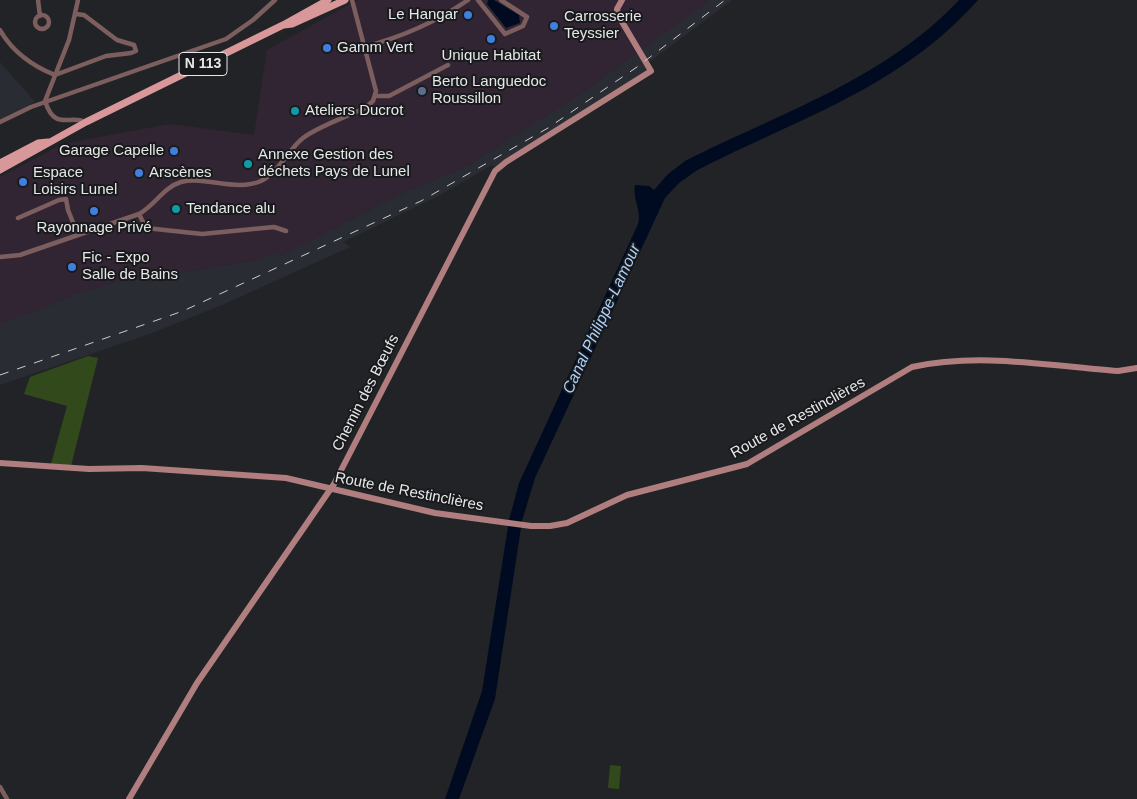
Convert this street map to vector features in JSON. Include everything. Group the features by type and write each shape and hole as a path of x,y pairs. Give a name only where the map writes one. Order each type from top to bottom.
{"main road":[{"name":"N 113","path":"0,170 86,122 283,25 328,0"},
{"name":"N 113","path":"283,25 292,24 345,0"},
{"name":"N 113","path":"0,163 38,144 49,142"}],"street":[{"path":"38,0 40,16"},
{"path":"78,0 69,40 45,103 48,110 59,120 68,122 81,120 86,122"},
{"path":"0,122 45,103 226,39 275,0"},
{"path":"0,257 20,254 138,214 150,208 165,192 179,183 188,181 242,184 258,182 269,176 304,137 365,108 373,101 376,91 352,0"},
{"path":"364,47 429,25 468,0"},
{"path":"478,0 505,34 523,26 527,17 501,0"},
{"name":"Chemin des Bœufs","path":"129,799 197,683 329,488 334,484 495,171 506,162 651,71 618,15 616,9 622,0"},
{"path":"0,30 14,50 41,69 55,75 106,56 131,53 137,49 134,45 117,40 84,16 76,14"},
{"path":"374,96 389,96 448,65"},
{"path":"18,218 59,200 66,199 68,210 78,235"},
{"path":"138,214 146,228 202,234 274,228 286,231"},
{"name":"Route de Restinclières","path":"0,463 89,469 142,468 251,474 286,478 435,513 506,523 550,526 566,523 627,495 747,464 912,367 939,362 979,360 1118,371 1137,368"},
{"path":"0,787 6,799"}],"shaded area":[{"path":"358,0 709,0 581,94 467,166 399,195 280,256 276,251 259,259 239,263 128,279 75,294 41,309 0,323 0,177 63,144 170,124 254,135 267,50"},
{"path":"709,0 732,0 648,63 647,70 642,74 495,167 492,165 438,196 343,242 350,247 222,305 152,333 0,385 0,323 41,309 75,294 128,279 239,263 259,259 276,251 280,256 399,195 467,166 581,94"},
{"path":"0,62 35,102 0,119"}],"green space":[{"path":"88,356 98,358 71,466 51,464 67,406 24,394 30,377"},
{"path":"610,765 621,766 619,789 608,788"}],"water":[{"path":"488,0 494,0 519,15 520,23 506,28 487,4"},
{"name":"Canal Philippe-Lamour","path":"959,0 978,0 947,31 915,57 846,99 696,171 679,183 665,198 535,478 522,521 495,699 459,799 445,799 482,691 509,520 519,483 638,224 639,214 634,190 635,185 649,186 654,190 668,174 685,161 794,110 865,73 898,52 930,28"}],"railway":[{"path":"0,375 183,311 421,201 548,128 637,67 725,0"}],"place":[{"name":"Le Hangar","path":"468,15"},
{"name":"Carrosserie Teyssier","path":"554,26"},
{"name":"Unique Habitat","path":"491,39"},
{"name":"Gamm Vert","path":"327,48"},
{"name":"Berto Languedoc Roussillon","path":"422,91"},
{"name":"Ateliers Ducrot","path":"295,111"},
{"name":"Garage Capelle","path":"174,151"},
{"name":"Annexe Gestion des déchets Pays de Lunel","path":"248,164"},
{"name":"Arscènes","path":"139,173"},
{"name":"Espace Loisirs Lunel","path":"23,182"},
{"name":"Tendance alu","path":"176,209"},
{"name":"Rayonnage Privé","path":"94,211"},
{"name":"Fic - Expo Salle de Bains","path":"72,267"}]}
